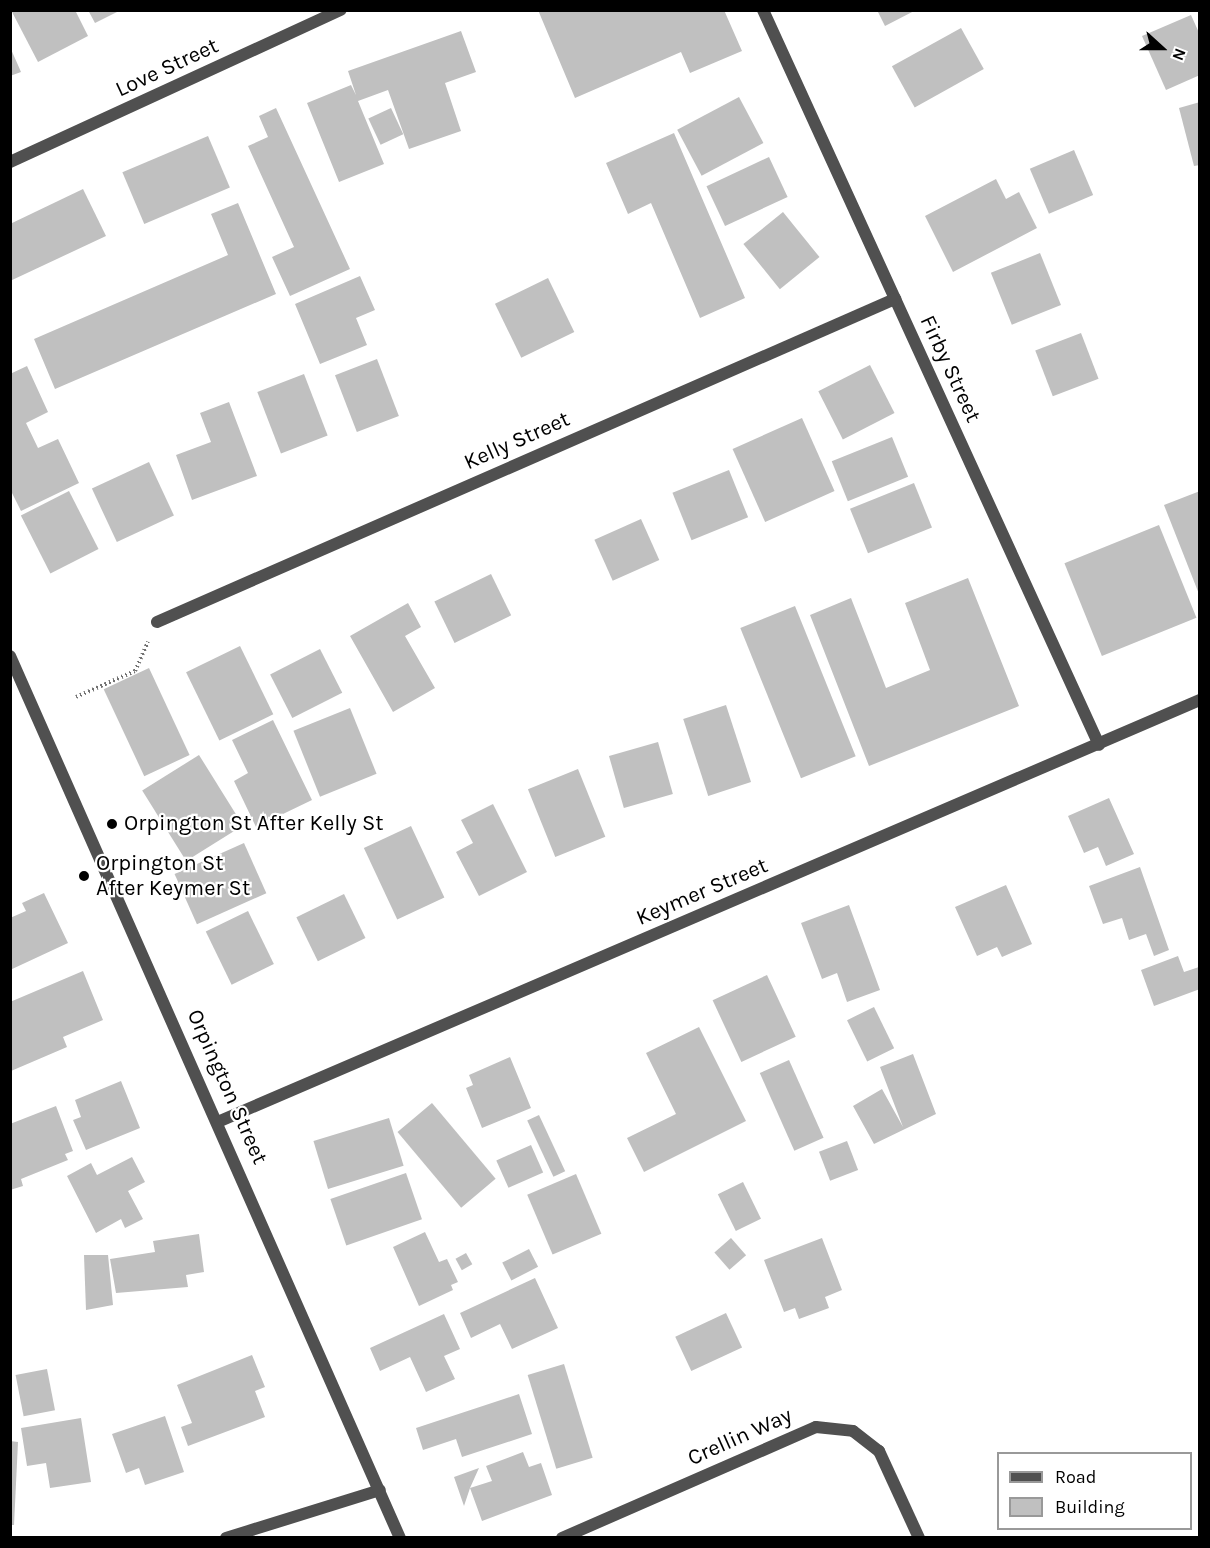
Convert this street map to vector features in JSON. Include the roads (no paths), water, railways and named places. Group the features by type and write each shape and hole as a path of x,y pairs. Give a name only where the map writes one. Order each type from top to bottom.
{"street":[{"name":"Love Street","path":"10,162 341,10"},
{"name":"Firby Street","path":"763,10 1100,745"},
{"name":"Kelly Street","path":"157,622 895,299"},
{"name":"Orpington Street","path":"10,656 220,1121 400,1538"},
{"name":"Keymer Street","path":"220,1121 1100,745 1200,700"},
{"name":"Crellin Way","path":"562,1538 816,1427 853,1431 879,1451 919,1538"},
{"path":"226,1538 380,1490"}],"place":[{"name":"Orpington St After Kelly St","path":"112,824"},
{"name":"Orpington St After Keymer St","path":"84,876"}]}
